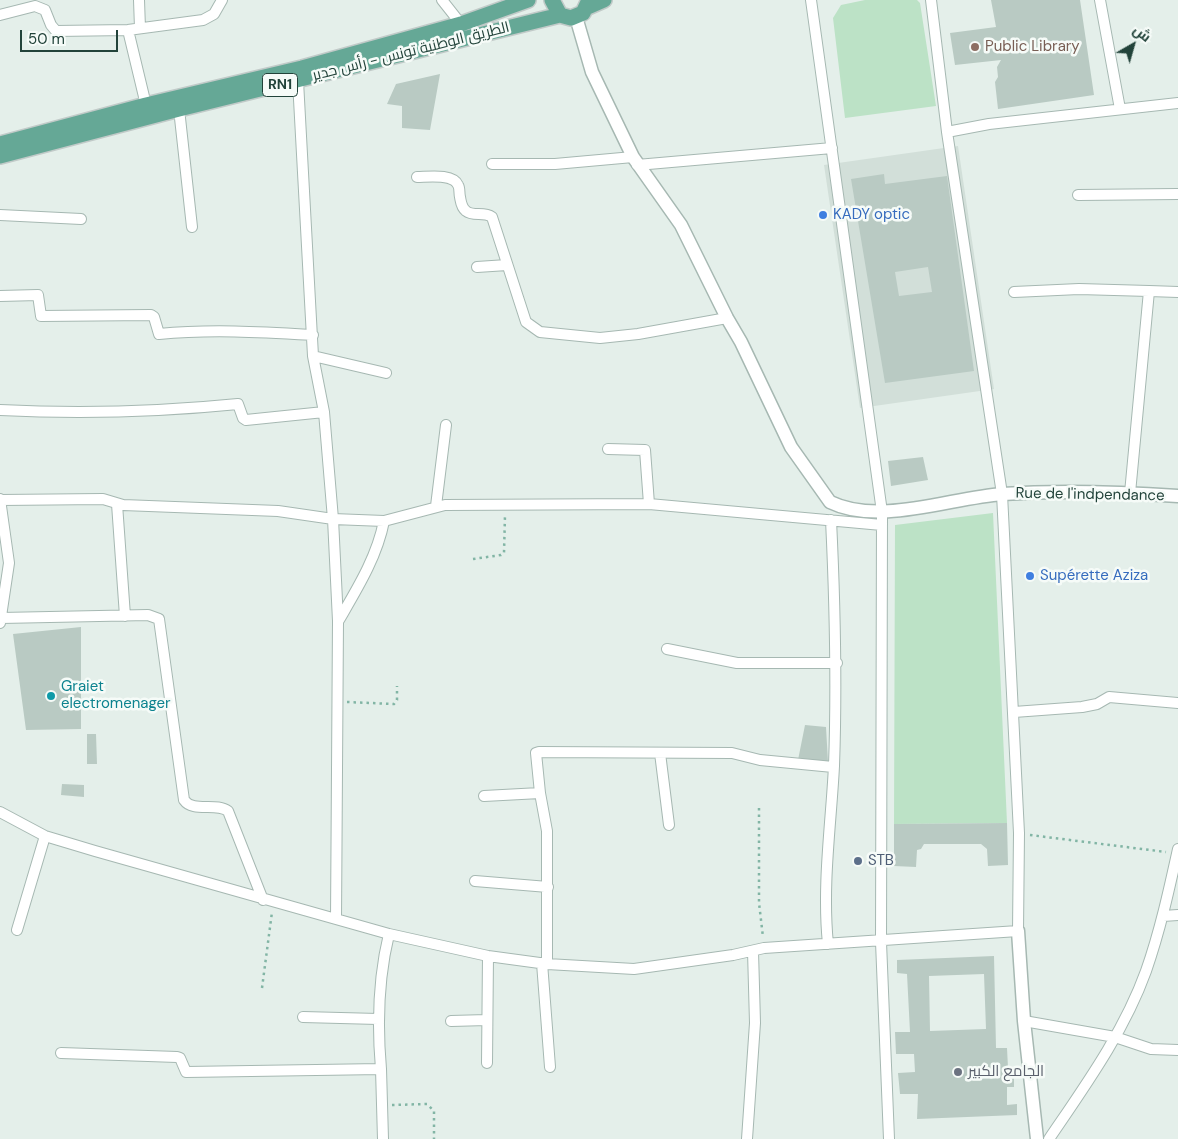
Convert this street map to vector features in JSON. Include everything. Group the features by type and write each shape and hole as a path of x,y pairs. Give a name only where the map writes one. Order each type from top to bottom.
{"main road":[{"name":"الطريق الوطنية تونس - رأس جدير","path":"0,144 146,105 302,68 461,24 528,0"},
{"path":"552,0 560,15"},
{"path":"576,17 588,4 604,0"},
{"name":"الطريق الوطنية تونس - رأس جدير","path":"0,156 179,109 560,15"},
{"name":"RN1","path":"560,15 576,17"}],"street":[{"path":"139,0 140,28"},
{"path":"0,15 34,6 45,10 51,25 56,31 128,30 203,20 214,14 222,0"},
{"path":"442,0 461,24"},
{"path":"811,0 882,512 881,942 889,1139"},
{"path":"931,0 947,132 1002,494 1014,712 1018,833 1018,931 1024,1022 1036,1139"},
{"path":"1100,0 1120,108"},
{"name":"Rue de l'indpendance","path":"576,17 592,72 635,161 681,225 727,318 742,342 791,447 830,502 838,506 882,512 1002,494 1130,492 1178,496"},
{"path":"128,30 146,105"},
{"path":"298,80 313,356 324,412 333,519 338,621 336,919"},
{"path":"947,132 1120,108 1178,103"},
{"path":"179,109 192,227"},
{"path":"492,164 635,161 832,148"},
{"path":"417,177 447,178 455,181 458,184 461,204 464,210 470,214 489,215 493,220 526,322 540,332 600,338 638,334 727,318"},
{"path":"1078,195 1178,194"},
{"path":"0,215 81,220"},
{"path":"477,267 507,265"},
{"path":"1014,292 1080,289 1178,292"},
{"path":"1130,492 1149,291"},
{"path":"0,296 38,295 41,316 151,315 154,317 159,334 193,330 313,335"},
{"path":"313,356 386,373"},
{"path":"0,410 72,414 164,411 238,404 243,418 246,420 324,412"},
{"path":"436,506 446,425"},
{"path":"608,449 645,450 649,504"},
{"path":"268,902 228,811 223,808 190,805 184,800 159,619 148,615 1,620 9,562 0,500 103,499 117,504 278,511 333,519 384,521 436,506 505,503 649,504 882,525"},
{"path":"117,504 125,616"},
{"path":"828,944 826,925 827,868 834,767 837,663 831,520"},
{"path":"338,621 361,582 379,544 384,521"},
{"path":"667,649 737,663 837,663"},
{"path":"1014,712 1082,707 1097,704 1109,698 1178,703"},
{"path":"550,1067 545,964 548,887 547,831 540,793 536,753 732,753 760,760 834,767"},
{"path":"660,753 669,825"},
{"path":"484,796 540,793"},
{"path":"0,812 45,836 268,902 389,934 488,956 545,964 634,969 758,950 1018,931"},
{"path":"17,930 45,836"},
{"path":"1049,1139 1115,1037 1146,972 1163,916 1178,851"},
{"path":"475,881 548,887"},
{"path":"1163,916 1178,916"},
{"path":"383,1139 378,1019 382,964 389,934"},
{"path":"747,1139 758,950"},
{"path":"487,1063 488,956"},
{"path":"303,1017 378,1019"},
{"path":"451,1021 487,1020"},
{"path":"1024,1022 1115,1037 1151,1049 1178,1050"},
{"path":"61,1053 177,1057 180,1058 186,1072 381,1069"}],"path":[{"path":"473,559 501,556 504,553 505,503"},
{"path":"338,702 394,704 397,700 397,686"},
{"path":"758,950 759,808"},
{"path":"1018,833 1178,851"},
{"path":"262,988 268,902"},
{"path":"383,1106 427,1104 432,1107 434,1111 434,1139"}],"shaded area":[{"path":"958,146 994,389 860,408 824,165"}],"green space":[{"path":"865,0 917,0 920,3 936,106 845,118 833,18 841,5"},
{"path":"993,513 1007,823 894,824 895,525"}],"building":[{"path":"991,0 1080,0 1094,95 998,109 995,82 998,77 997,67 1001,60 955,65 950,33 996,27"},
{"path":"440,74 430,130 402,128 402,106 387,104 396,84"},
{"path":"884,174 885,184 947,176 974,371 885,383 851,179","holes":["928,267 932,292 899,296 895,272"]},
{"path":"923,457 928,480 891,486 888,461"},
{"name":"Graiet electromenager","path":"81,627 81,729 26,730 13,634"},
{"path":"805,725 826,727 828,762 798,760"},
{"path":"87,734 96,734 97,764 87,764"},
{"path":"62,784 84,785 84,797 61,795"},
{"path":"1007,823 1008,865 988,866 987,849 981,844 924,844 921,849 917,850 916,867 894,866 894,824"},
{"path":"994,956 996,1048 1007,1048 1008,1068 1014,1067 1014,1087 1007,1087 1007,1105 1017,1104 1017,1115 917,1119 918,1094 900,1094 898,1073 915,1072 914,1054 896,1054 895,1032 910,1032 907,974 897,973 897,960","holes":["984,974 986,1029 930,1031 929,976"]}],"place":[{"name":"Public Library","path":"975,47"},
{"name":"KADY optic","path":"823,215"},
{"name":"Supérette Aziza","path":"1030,576"},
{"name":"Graiet electromenager","path":"51,696"},
{"name":"STB","path":"858,861"},
{"name":"الجامع الكبير","path":"958,1072"}]}
